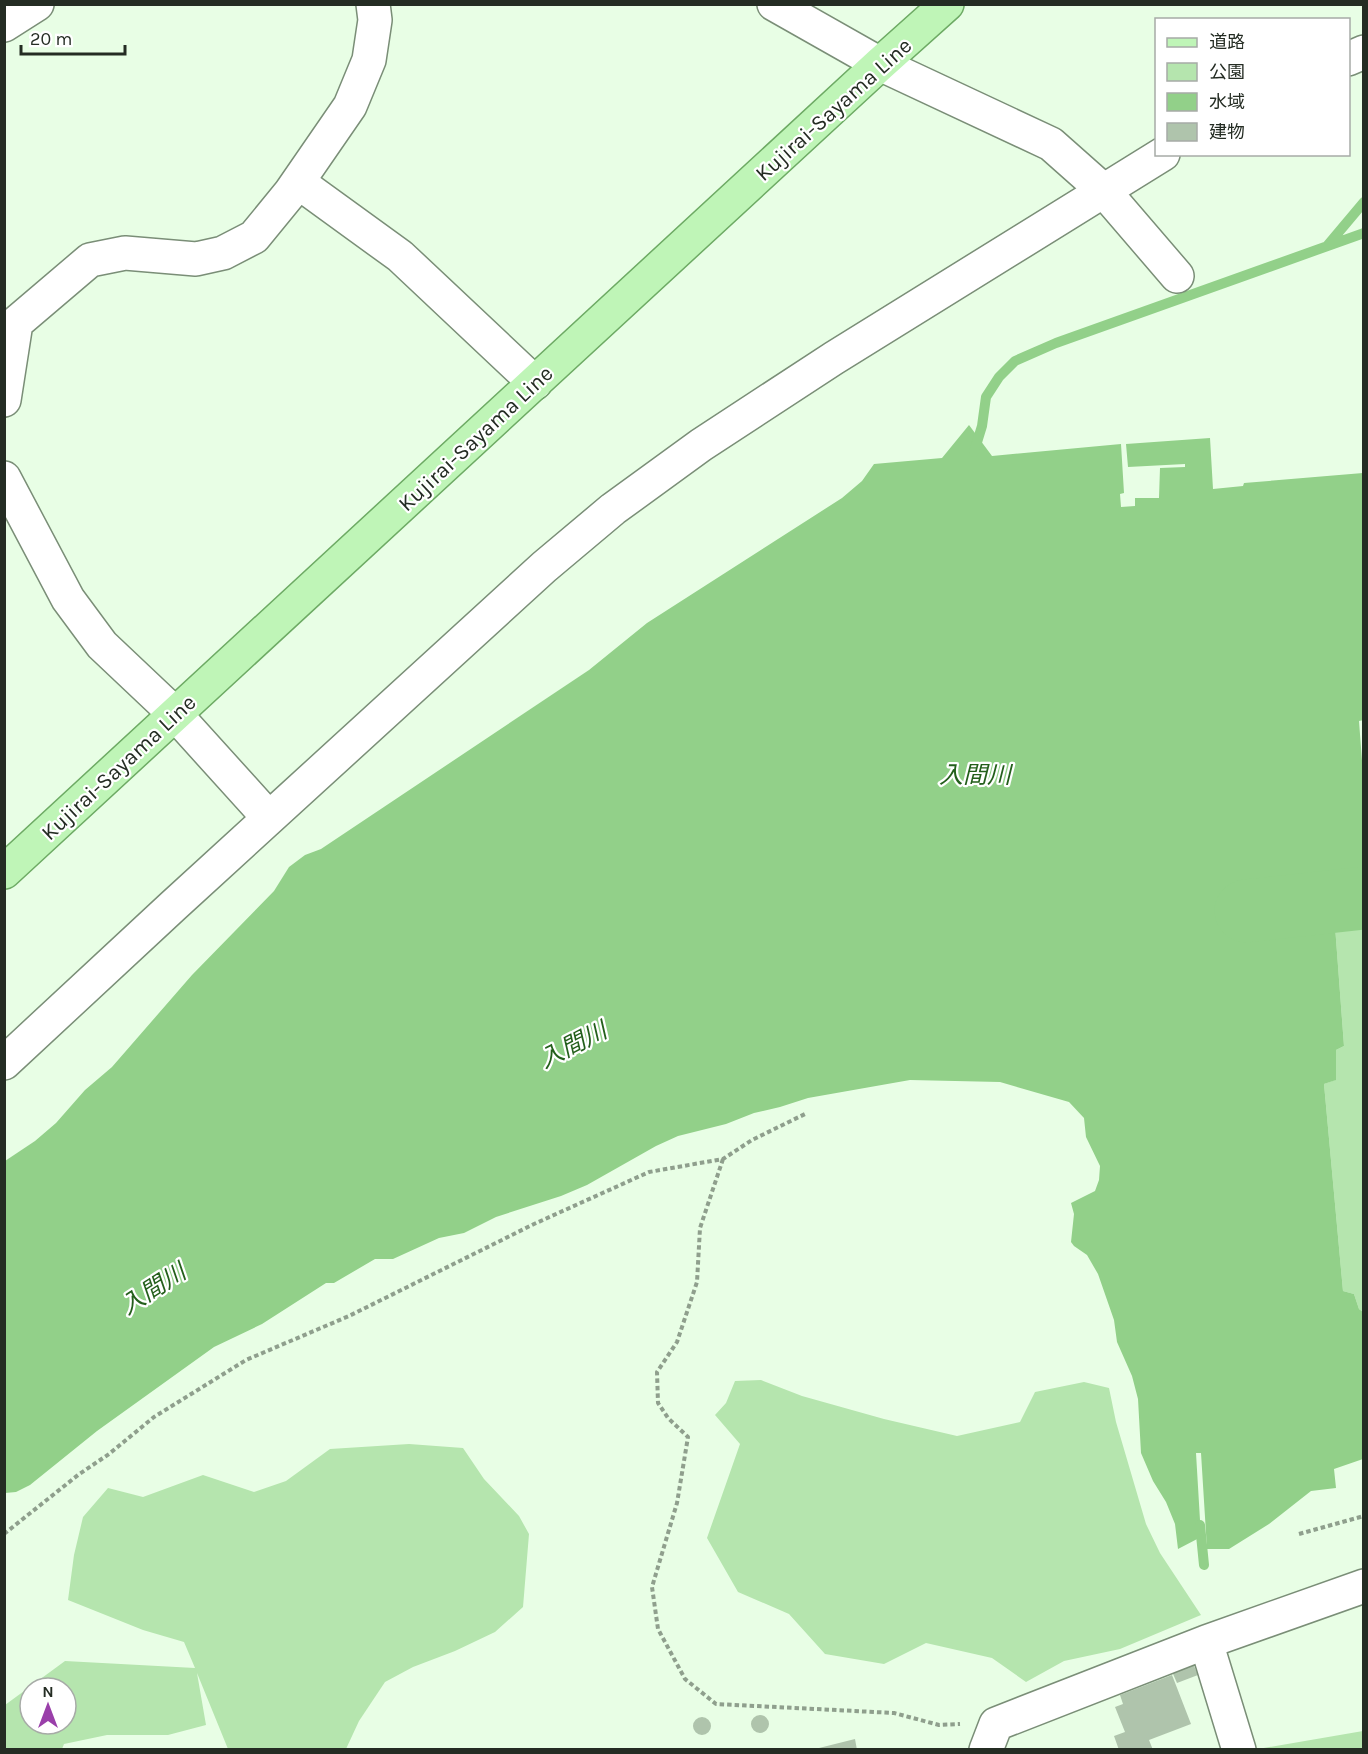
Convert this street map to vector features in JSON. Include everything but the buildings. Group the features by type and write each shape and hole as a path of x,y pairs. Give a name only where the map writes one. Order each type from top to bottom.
{"main road":[{"name":"Kujirai-Sayama Line","path":"4,872 947,4"}],"street":[{"path":"774,4 880,64 1051,144 1104,190 1177,276"},
{"path":"4,400 16,323 90,260 125,253 196,259 223,253 254,237 298,182 350,106 369,60 375,21 373,5"},
{"path":"1350,58 1364,52"},
{"path":"4,1063 544,567 613,509 720,432 834,358 1160,156"},
{"path":"298,182 400,256 535,383"},
{"path":"4,478 68,599 102,645 175,714 269,818"},
{"path":"991,1737 1206,1642 1364,1586"},
{"path":"1206,1642 1239,1749"}],"path":[{"path":"4,1534 154,1417 246,1360 349,1316 534,1224 650,1172 723,1159 752,1140 805,1114"},
{"path":"723,1159 700,1228 697,1282 677,1342 657,1372 658,1403 668,1418 688,1437 677,1503 652,1587 658,1629 685,1679 716,1704 894,1713 991,1737"},
{"path":"1299,1533 1364,1516"}],"green space":[{"path":"1333,899 1363,911 1363,1312 1359,1309 1354,1294 1343,1291 1324,1084 1335,1080 1336,1050 1344,1046"},
{"path":"761,1380 802,1396 957,1436 1020,1422 1035,1392 1084,1382 1109,1388 1116,1422 1146,1524 1160,1553 1201,1615 1120,1649 1064,1661 1026,1682 992,1658 926,1643 884,1664 825,1654 789,1614 738,1592 707,1538 740,1444 715,1415 726,1403 735,1381"},
{"path":"409,1444 463,1448 484,1479 519,1516 529,1534 523,1607 495,1632 413,1667 385,1682 359,1721 346,1749 228,1749 197,1673 206,1725 168,1735 107,1735 64,1744 62,1749 5,1749 5,1705 18,1695 18,1736 78,1736 78,1676 45,1676 65,1661 195,1668 184,1642 143,1630 68,1600 74,1555 83,1517 108,1488 143,1497 203,1475 254,1492 286,1481 330,1449"},
{"path":"1363,1731 1363,1749 1258,1749"}],"water":[{"name":"入間川","path":"969,425 992,456 1121,444 1124,493 1120,494 1121,507 1135,506 1135,498 1159,498 1160,468 1185,467 1185,464 1128,467 1126,444 1210,438 1213,489 1243,486 1244,483 1363,473 1364,720 1359,721 1364,787 1363,911 1333,899 1344,1046 1336,1050 1336,1080 1324,1084 1343,1291 1354,1294 1359,1309 1363,1312 1363,1459 1334,1469 1336,1488 1311,1491 1269,1524 1229,1549 1207,1549 1201,1453 1196,1453 1201,1537 1178,1549 1175,1524 1141,1453 1138,1399 1132,1376 1117,1342 1114,1320 1098,1274 1087,1255 1071,1242 1074,1214 1071,1203 1095,1191 1099,1180 1100,1166 1086,1137 1084,1118 1069,1102 1000,1082 910,1080 808,1098 754,1113 726,1124 678,1136 587,1185 561,1196 496,1217 464,1233 439,1238 393,1259 375,1259 334,1283 326,1283 262,1324 214,1347 97,1431 30,1485 16,1492 5,1493 5,1161 35,1141 56,1123 85,1090 112,1067 192,975 274,891 289,867 305,855 321,849 589,670 647,623 842,498 862,481 874,464 942,458"}],"waterway":[{"path":"1327,246 1364,202"},
{"path":"974,452 982,426 986,397 999,377 1015,361 1056,343 1364,233"},
{"name":"入間川","path":"1246,911 1364,898"},
{"path":"1200,1525 1204,1565"}]}
